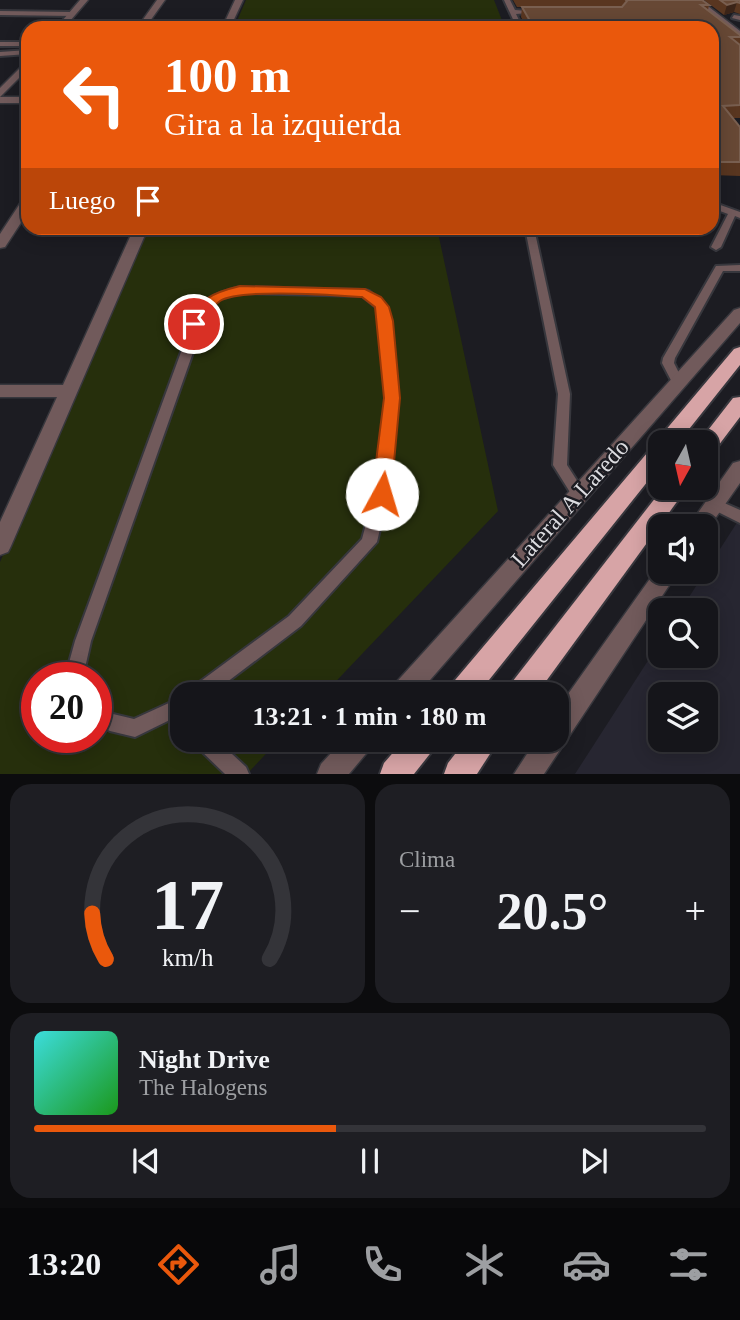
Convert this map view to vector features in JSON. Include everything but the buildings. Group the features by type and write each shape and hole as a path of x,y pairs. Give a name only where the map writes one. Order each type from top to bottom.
{"highway":[{"path":"677,430 740,353"},
{"path":"718,432 740,403"},
{"path":"471,682 648,466"},
{"path":"529,682 667,500"},
{"path":"395,774 413,752"},
{"path":"459,774 475,752"}],"street":[{"path":"66,21 84,0"},
{"path":"146,21 161,0"},
{"path":"229,21 239,0"},
{"path":"695,0 740,35"},
{"path":"710,0 738,19"},
{"path":"0,94 21,73"},
{"path":"0,100 21,100"},
{"path":"0,244 21,212"},
{"path":"0,545 138,235"},
{"name":"Lateral A Laredo","path":"412,682 740,313"},
{"path":"0,391 70,391"},
{"path":"706,514 740,468"},
{"path":"569,715 659,584"},
{"path":"331,774 350,752"},
{"path":"528,774 544,752"}],"lane":[{"path":"507,0 516,21"},
{"path":"512,12 539,12"},
{"path":"0,13 72,14"},
{"path":"0,44 21,44"},
{"path":"0,54 21,52"},
{"path":"716,247 736,214 719,208"},
{"path":"530,235 564,394 560,465 578,493"},
{"path":"678,383 668,363 669,358 719,268 740,268"},
{"path":"78,662 190,344 194,324 203,308 216,297 240,290 365,293 382,307 392,398 382,494 369,542 295,621 213,682"},
{"path":"713,503 740,517"},
{"path":"112,722 135,728 170,715"},
{"path":"216,752 239,774"}],"shaded area":[{"path":"740,518 740,774 575,774 648,661 648,668 718,668 718,598 688,598 697,584 718,584 718,552"}],"green space":[{"path":"246,0 494,0 502,21 237,21"},
{"path":"144,235 439,235 498,511 335,682 170,682 170,752 268,752 247,774 0,774 0,562"}],"route":[{"path":"194,324 203,308 216,297 240,290 365,293 376,300 382,307 386,321 392,398 382,494"}]}
